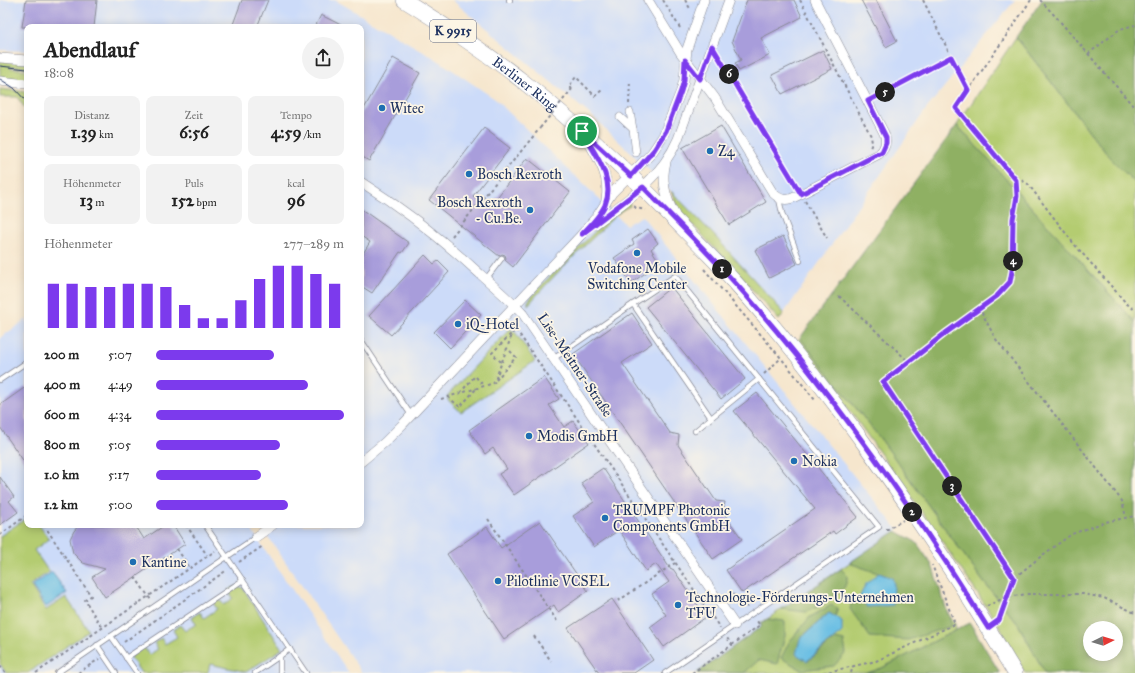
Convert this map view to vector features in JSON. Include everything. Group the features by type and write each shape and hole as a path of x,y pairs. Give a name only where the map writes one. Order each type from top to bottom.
{"main road":[{"name":"Berliner Ring","path":"404,0 462,36 496,60 526,83 582,131 643,187 752,302 826,392 926,532 1015,673"}],"street":[{"path":"648,0 685,60 718,104 773,193 779,199 790,199 879,154 886,143 886,137 883,130 815,0"},
{"path":"364,460 385,442 582,234 597,216 612,193 631,176 654,150 666,131 681,91 684,80 685,60 688,44 704,0"},
{"path":"582,234 643,187 667,161 676,145 729,0"},
{"path":"0,58 24,60"},
{"path":"0,81 24,84"},
{"path":"630,112 636,153"},
{"path":"620,117 633,129"},
{"path":"582,131 606,176 607,187 605,205"},
{"path":"667,161 664,173 665,189 670,205 681,226"},
{"name":"Lise-Meitner-Straße","path":"364,184 409,214 446,243 522,314 735,625"},
{"path":"256,537 269,528"}],"lane":[{"path":"779,199 782,213 800,260"},
{"path":"486,279 502,258"},
{"path":"553,359 675,276 879,527 665,673"},
{"path":"634,304 711,418"},
{"path":"364,344 411,415"},
{"path":"0,380 24,364"},
{"path":"695,431 759,379"},
{"path":"207,528 306,673"},
{"path":"57,673 256,537"},
{"path":"126,658 243,580"},
{"path":"111,636 137,673"},
{"path":"97,645 116,673"},
{"path":"255,673 290,649"},
{"path":"280,656 281,673"}],"path":[{"path":"663,0 680,28"},
{"path":"685,0 697,20"},
{"path":"800,0 871,136 872,143 869,148"},
{"path":"923,0 968,90"},
{"path":"1014,578 883,382 997,296 1010,282 1012,271 1013,219 1017,196 1016,180 956,108 1031,0"},
{"path":"1040,0 1135,108"},
{"path":"1088,54 1120,29 1135,25"},
{"path":"712,46 827,238"},
{"path":"868,101 951,57"},
{"path":"446,243 518,153 572,89 569,86 576,77 595,96 603,89"},
{"path":"628,104 630,81"},
{"path":"1016,180 1021,180 1028,184 1074,244 1126,303 1135,310"},
{"path":"636,208 649,212"},
{"path":"704,269 781,358 818,404"},
{"path":"839,296 909,362"},
{"path":"980,309 995,338 1122,501 1126,517"},
{"path":"513,325 732,645"},
{"path":"501,362 492,353 516,329"},
{"path":"495,382 512,332"},
{"path":"441,399 494,384 516,357 507,348"},
{"path":"759,379 781,358"},
{"path":"459,394 475,376 484,386"},
{"path":"448,397 460,407 477,388"},
{"path":"988,628 999,620 1014,578 1044,554 1072,534 1105,522 1135,516"},
{"path":"0,535 24,517"},
{"path":"488,519 556,621"},
{"path":"879,527 888,529 904,520"},
{"path":"46,528 91,596 85,600 102,628"},
{"path":"188,528 207,556"},
{"path":"118,646 262,546"},
{"path":"36,673 220,547"},
{"path":"177,549 190,568"},
{"path":"618,601 675,563"},
{"path":"823,673 876,661 955,624 932,565"},
{"path":"135,577 148,596"},
{"path":"986,607 1006,597 1028,594 1083,594 1104,598 1135,613"},
{"path":"692,673 760,625"},
{"path":"534,636 551,661"},
{"path":"78,673 104,655"},
{"path":"0,666 5,673"},
{"path":"851,673 853,666"}],"shaded area":[{"path":"0,0 335,0 436,59 495,99 626,225 642,216 898,530 760,623 762,626 697,673 362,673 262,528 364,528 364,24 24,24 24,51 0,50"},
{"path":"452,0 1015,0 927,108 784,313 712,233 671,191 593,117"},
{"path":"24,321 24,528 250,528 349,673 0,673 0,338"}],"green space":[{"path":"1042,0 1135,0 1135,183 1110,158 1016,37"},
{"path":"1016,37 1110,158 1135,183 1135,322 957,125"},
{"path":"0,60 24,62 24,68 11,66 10,68 24,70 24,82 0,79"},
{"path":"0,89 24,92 24,107 17,97 0,97"},
{"path":"957,125 1135,322 1135,673 1045,673 1018,624 982,580 883,442 800,338"},
{"path":"671,191 712,233 784,313 779,320 682,213 675,202"},
{"path":"629,202 630,206 622,210 611,219 528,305 528,301 535,292 564,262 614,213"},
{"path":"510,329 515,332 535,361 461,412 448,400 448,395"},
{"path":"800,338 883,442 982,580 1018,624 1045,673 1025,673 998,624 933,528 853,415 796,342"},
{"path":"24,520 24,528 41,528 49,539 34,550 49,572 30,585 46,610 66,597 89,631 28,673 6,673 0,664 0,536"},
{"path":"896,531 955,624 956,630 882,668 867,673 697,673 762,626 760,624"},
{"path":"896,531 916,542 932,565 952,626 908,640 870,637 850,609 852,601 860,596 867,607 892,578 849,563"},
{"path":"841,569 847,575 847,581 844,588 823,605 806,612 781,609"},
{"path":"237,586 243,588 282,649 246,672 210,664 208,672 206,673 141,673 131,658 132,655 144,647 149,655 158,649 154,643 161,638 165,644 177,637 173,630 180,625 185,631 196,624 192,617 200,612 204,618 217,609 213,603 219,599 224,605 233,598 228,590"},
{"path":"831,605 838,608 835,617 829,613 800,639 808,661 835,639 844,641 846,653 834,666 802,670 781,658 789,642 810,617"},
{"path":"767,619 785,621 785,636 777,664 759,660 744,673 697,673 762,626 760,624"},
{"path":"970,623 1000,673 867,673 882,668"}],"water":[{"path":"52,572 67,593 46,607 32,586"},
{"path":"879,573 892,578 894,585 893,605 867,607 860,596 866,584"},
{"path":"829,613 842,621 842,632 807,661 796,654 800,639"}],"building":[{"path":"26,0 97,0 94,24 24,24 24,27 22,27"},
{"path":"242,0 268,0 258,24 233,24"},
{"path":"747,0 794,0 802,17 761,38 770,55 739,71 735,63 741,60 732,41"},
{"path":"861,0 876,0 897,41 886,47"},
{"path":"321,15 339,24 316,24"},
{"path":"823,50 832,69 782,94 772,75"},
{"name":"Witec","path":"393,58 420,73 369,161 364,158 364,109"},
{"path":"721,126 766,202 729,225 682,148"},
{"name":"Bosch Rexroth - Cu.Be.","path":"484,128 510,148 473,196 489,208 527,158 570,192 513,267 505,260 505,255 502,254 499,256 429,200"},
{"path":"364,211 409,243 402,253 400,252 372,293 364,288 364,252 370,242 364,238"},
{"name":"Vodafone Mobile Switching Center","path":"648,229 658,243 651,249 660,263 631,283 614,258 634,244 632,240"},
{"path":"783,236 797,264 769,278 755,250"},
{"path":"425,255 434,264 438,261 449,272 391,335 369,316"},
{"path":"671,287 745,379 721,399 646,307"},
{"name":"iQ-Hotel","path":"465,300 481,315 450,348 434,332"},
{"path":"632,313 652,343 622,363 670,433 679,435 678,445 716,501 725,502 723,512 742,539 713,559 573,354"},
{"name":"Modis GmbH","path":"544,377 559,399 549,405 564,427 573,421 589,443 514,495 499,474 507,469 493,448 485,454 469,430"},
{"path":"24,388 24,462 0,427 0,405"},
{"name":"Nokia","path":"757,393 858,517 835,534 833,531 742,593 726,570 815,509 734,411"},
{"path":"603,468 671,570 673,569 706,617 664,647 650,627 666,615 652,594 669,582 656,564 646,571 619,530 594,547 573,516 594,502 581,483"},
{"path":"0,477 14,497 9,501 18,512 0,525"},
{"path":"540,521 588,591 558,612 554,605 504,639 447,554 487,527 501,548"},
{"name":"Kantine","path":"76,528 137,528 144,539 160,528 175,528 185,544 105,597 92,577 105,569 83,563 73,553 70,539"},
{"path":"612,599 653,660 634,673 599,673 568,628"}],"tram line":[{"path":"0,66 24,69"},
{"path":"0,79 14,88 24,99"}],"place":[{"name":"Witec","path":"382,108"},
{"name":"Z4","path":"710,151"},
{"name":"Bosch Rexroth","path":"469,174"},
{"name":"Bosch Rexroth - Cu.Be.","path":"530,210"},
{"name":"Vodafone Mobile Switching Center","path":"637,253"},
{"name":"iQ-Hotel","path":"458,324"},
{"name":"Modis GmbH","path":"529,436"},
{"name":"Nokia","path":"794,461"},
{"name":"TRUMPF Photonic Components GmbH","path":"605,518"},
{"name":"Kantine","path":"133,562"},
{"name":"Pilotlinie VCSEL","path":"498,581"},
{"name":"Technologie-Förderungs-Unternehmen TFU","path":"678,605"}],"route":[{"path":"712,46 801,194 882,152 886,143 886,137 868,101 951,57 968,90 956,108 1016,180 1017,196 1013,219 1012,271 1010,282 997,296 947,332 883,382 1014,578 999,620 988,628 958,579 890,479 826,392 733,280 643,187 582,234 605,205 607,181 603,168 582,131 631,176 654,150 666,131 684,80 685,60 700,79 712,46"}]}
